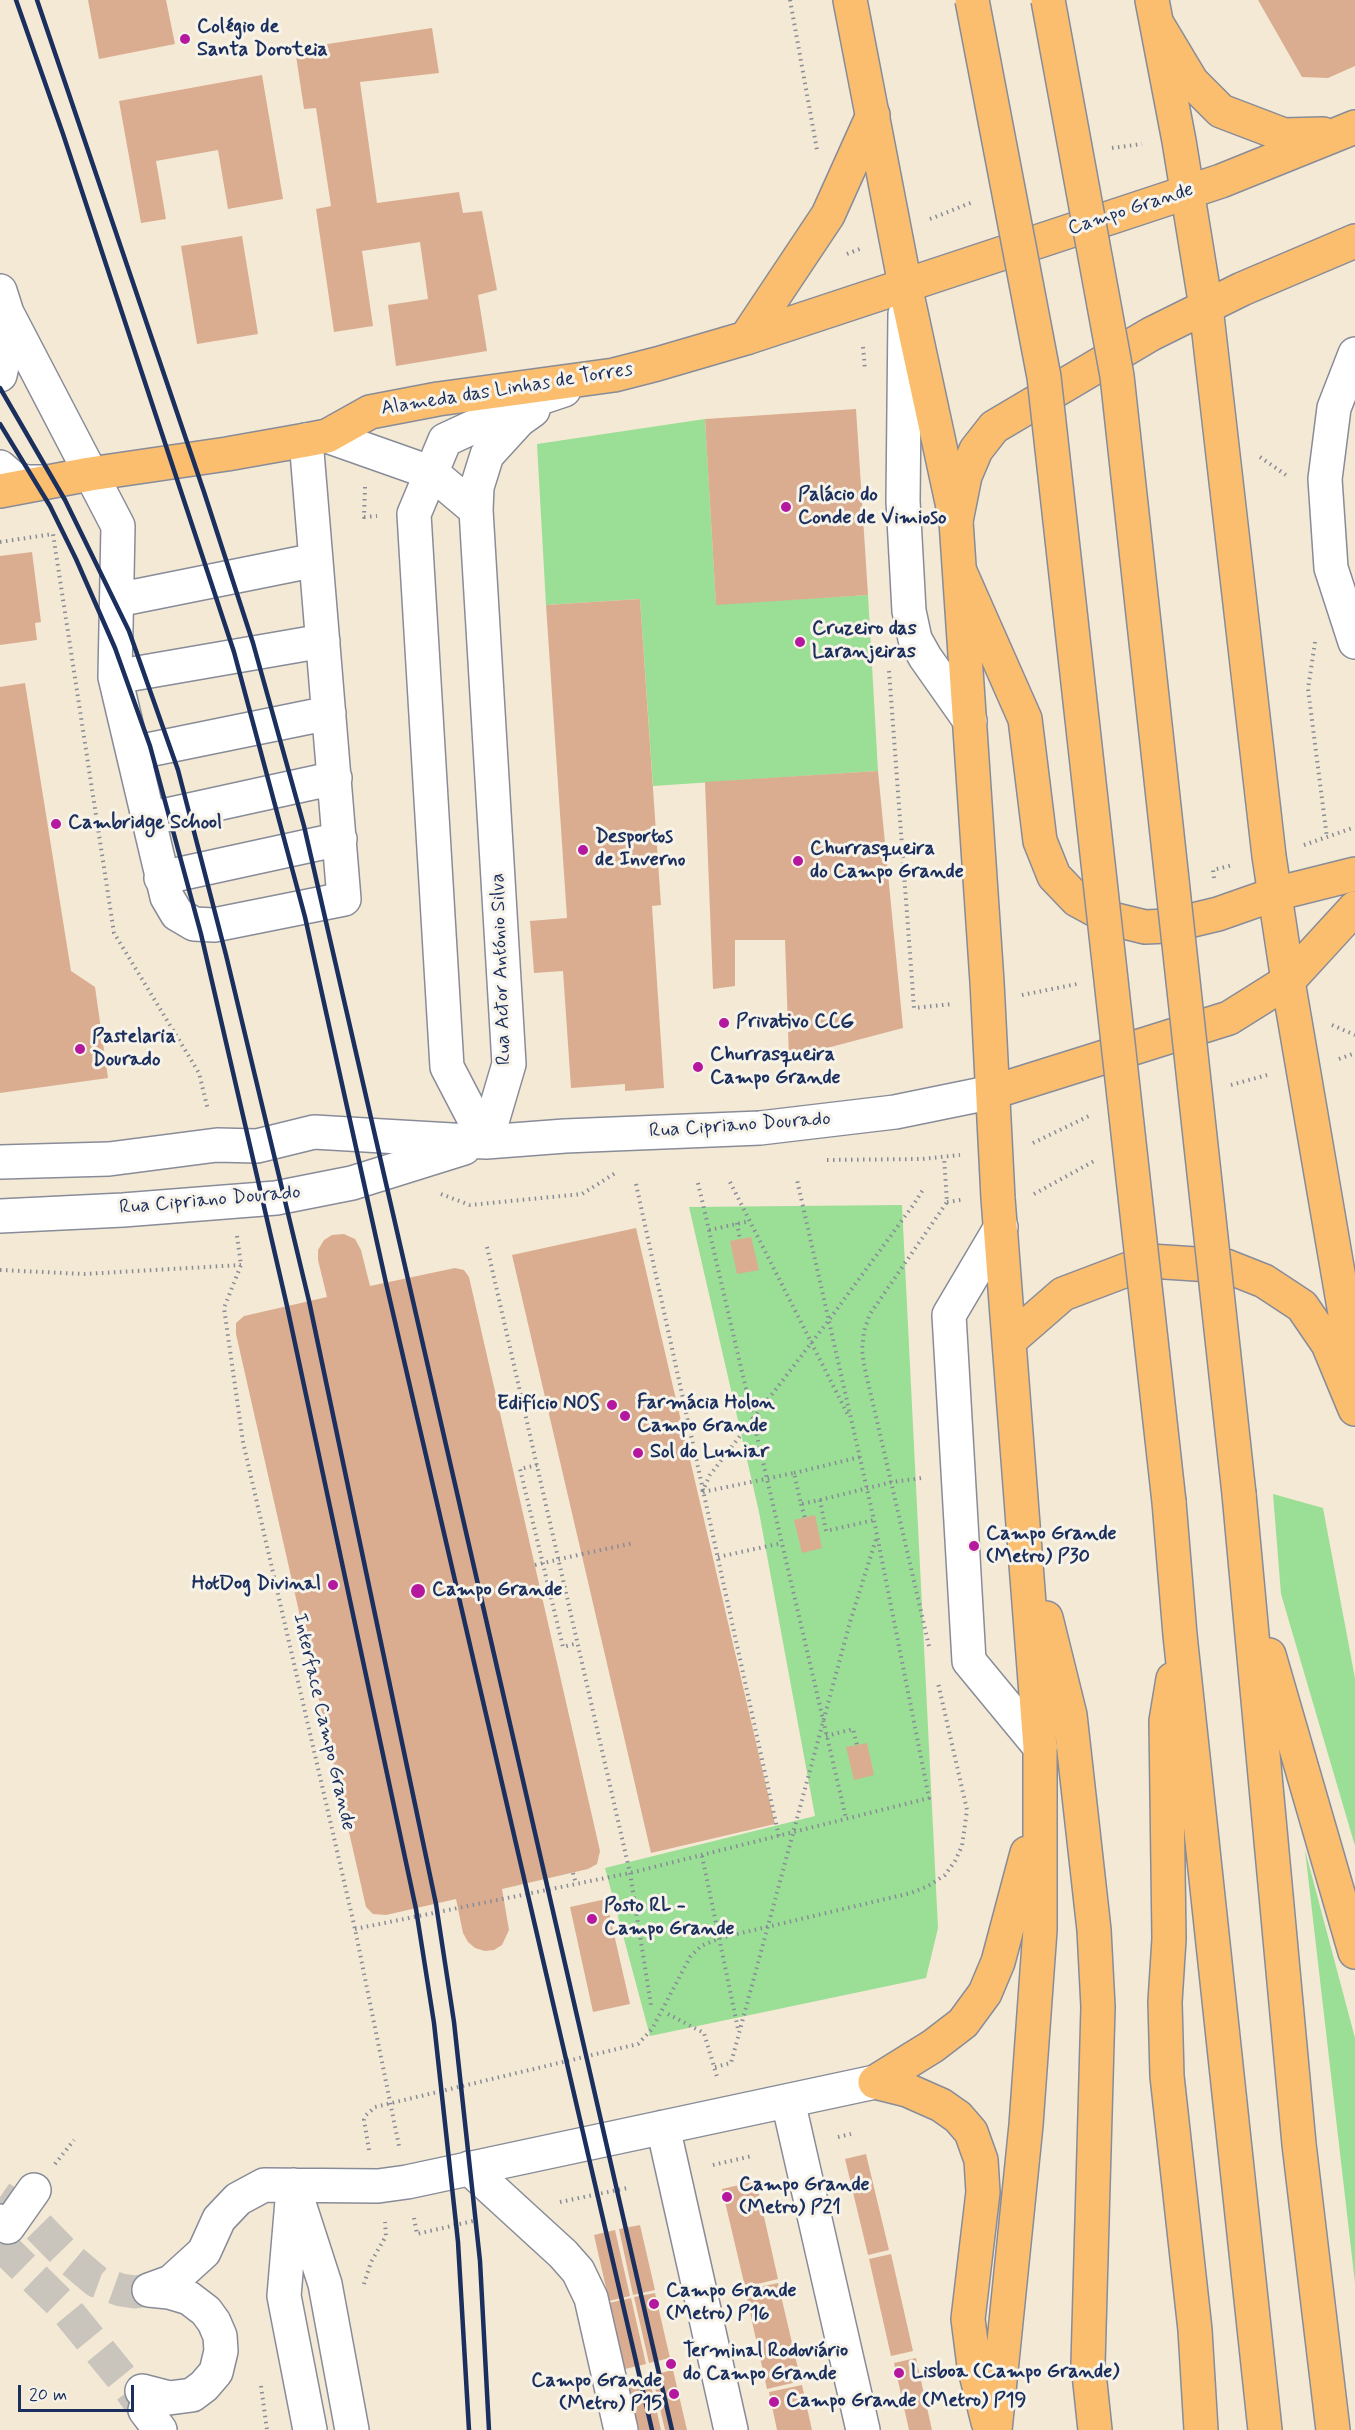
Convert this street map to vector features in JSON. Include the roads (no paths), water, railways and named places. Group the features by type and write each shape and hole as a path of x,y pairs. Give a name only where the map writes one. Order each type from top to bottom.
{"main road":[{"path":"850,0 905,285 956,521 1001,1227 1040,1746 1040,1930 1028,2102 995,2430"},
{"path":"972,0 1044,377 1169,1502 1180,1635 1265,2430"},
{"path":"1047,0 1117,376 1239,1494 1299,2144 1333,2430"},
{"path":"1153,11 1192,82 1221,111 1284,135 1348,130"},
{"path":"1153,11 1206,307 1269,856 1288,981 1355,1372"},
{"path":"746,338 828,215 873,116"},
{"name":"Campo Grande","path":"905,285 1221,181 1348,130"},
{"path":"956,521 965,476 976,450 994,426 1151,334 1242,289 1355,241"},
{"name":"Alameda das Linhas de Torres","path":"0,491 90,474 227,454 316,438 370,412 438,399 614,375 746,338 905,285"},
{"path":"960,572 1025,719 1040,841 1054,876 1077,900 1112,919 1145,927 1168,926 1218,914 1275,894 1355,874"},
{"path":"993,1092 1229,1018 1288,981 1355,908"},
{"path":"1009,1341 1063,1294 1150,1261 1226,1266 1264,1281 1302,1306 1328,1344 1355,1409"},
{"path":"1024,1535 1070,1715 1094,1930 1098,2007 1088,2364 1095,2430"},
{"path":"1248,1581 1355,1952"},
{"path":"1180,1635 1166,1721 1168,1939 1165,2023 1167,2076 1195,2330 1201,2430"},
{"path":"875,2082 933,2046 963,2023 985,1993 998,1962 1012,1914 1041,1795"},
{"path":"875,2082 916,2094 941,2105 958,2117 971,2132 981,2160 983,2192 968,2319 974,2366 990,2430"}],"street":[{"path":"905,285 903,501 909,611 915,639 970,721"},
{"path":"0,375 5,353 4,302"},
{"path":"4,302 118,526 115,676 167,897 177,914 194,924 214,925 344,899 316,560 316,438 372,452 432,472 476,510"},
{"path":"1355,354 1334,408 1325,479 1331,568 1355,642"},
{"path":"486,1142 447,1066 414,514 445,440 525,403 614,375"},
{"name":"Rua Actor António Silva","path":"486,1142 509,1064 476,510 477,487 487,455 512,427 537,407 614,375"},
{"path":"0,467 14,478 28,482 46,482"},
{"path":"117,600 316,560"},
{"path":"115,676 323,640"},
{"path":"133,753 330,712"},
{"path":"148,819 334,778"},
{"path":"161,878 340,839"},
{"name":"Rua Cipriano Dourado","path":"0,1162 109,1159 217,1145 257,1146 314,1132 486,1142 565,1136 760,1128 895,1112 993,1092"},
{"name":"Rua Cipriano Dourado","path":"0,1216 123,1210 276,1198 352,1183 486,1142"},
{"path":"1001,1227 949,1315 969,1661 1040,1746"},
{"path":"149,2410 170,2398 192,2395 204,2386 216,2372 221,2351 220,2336 206,2311 189,2298 149,2290 171,2282 204,2252 219,2219 238,2199 264,2185 378,2186 875,2082"},
{"path":"788,2101 863,2430"},
{"path":"663,2127 731,2430"},
{"path":"469,2168 570,2262 586,2286 621,2430"},
{"path":"293,2185 284,2296 310,2430"},
{"path":"293,2185 325,2284 352,2430"},
{"path":"0,2221 8,2227 34,2190"}],"tunnel":[{"path":"0,2197 29,2217 70,2259 96,2281 121,2290 135,2292 149,2290"},
{"path":"0,2244 63,2306 145,2410"}],"railway":[{"path":"16,0 63,134 234,652 305,917 386,1283 652,2430"},
{"path":"37,0 253,643 304,826 672,2430"},
{"path":"0,388 65,500 129,631 178,770 226,955 309,1301 436,1904 454,2022 480,2261 489,2430"},
{"path":"0,424 50,506 115,648 150,746 201,934 287,1306 416,1909 434,2023 458,2242 469,2430"}],"place":[{"name":"Colégio de Santa Doroteia","path":"185,39"},
{"name":"Palácio do Conde de Vimioso","path":"786,507"},
{"name":"Cruzeiro das Laranjeiras","path":"800,642"},
{"name":"Cambridge School","path":"56,824"},
{"name":"Desportos de Inverno","path":"583,850"},
{"name":"Churrasqueira do Campo Grande","path":"798,861"},
{"name":"Privativo CCG","path":"724,1023"},
{"name":"Pastelaria Dourado","path":"80,1049"},
{"name":"Churrasqueira Campo Grande","path":"698,1067"},
{"name":"Edifício NOS","path":"612,1405"},
{"name":"Farmácia Holon Campo Grande","path":"625,1416"},
{"name":"Sol do Lumiar","path":"638,1453"},
{"name":"Campo Grande (Metro) P30","path":"974,1546"},
{"name":"HotDog Divinal","path":"333,1585"},
{"name":"Campo Grande","path":"418,1591"},
{"name":"Posto RL - Campo Grande","path":"592,1919"},
{"name":"Campo Grande (Metro) P21","path":"727,2197"},
{"name":"Campo Grande (Metro) P16","path":"654,2304"},
{"name":"Terminal Rodoviário do Campo Grande","path":"671,2364"},
{"name":"Lisboa (Campo Grande)","path":"899,2373"},
{"name":"Campo Grande (Metro) P15","path":"674,2394"},
{"name":"Campo Grande (Metro) P19","path":"774,2402"}]}
